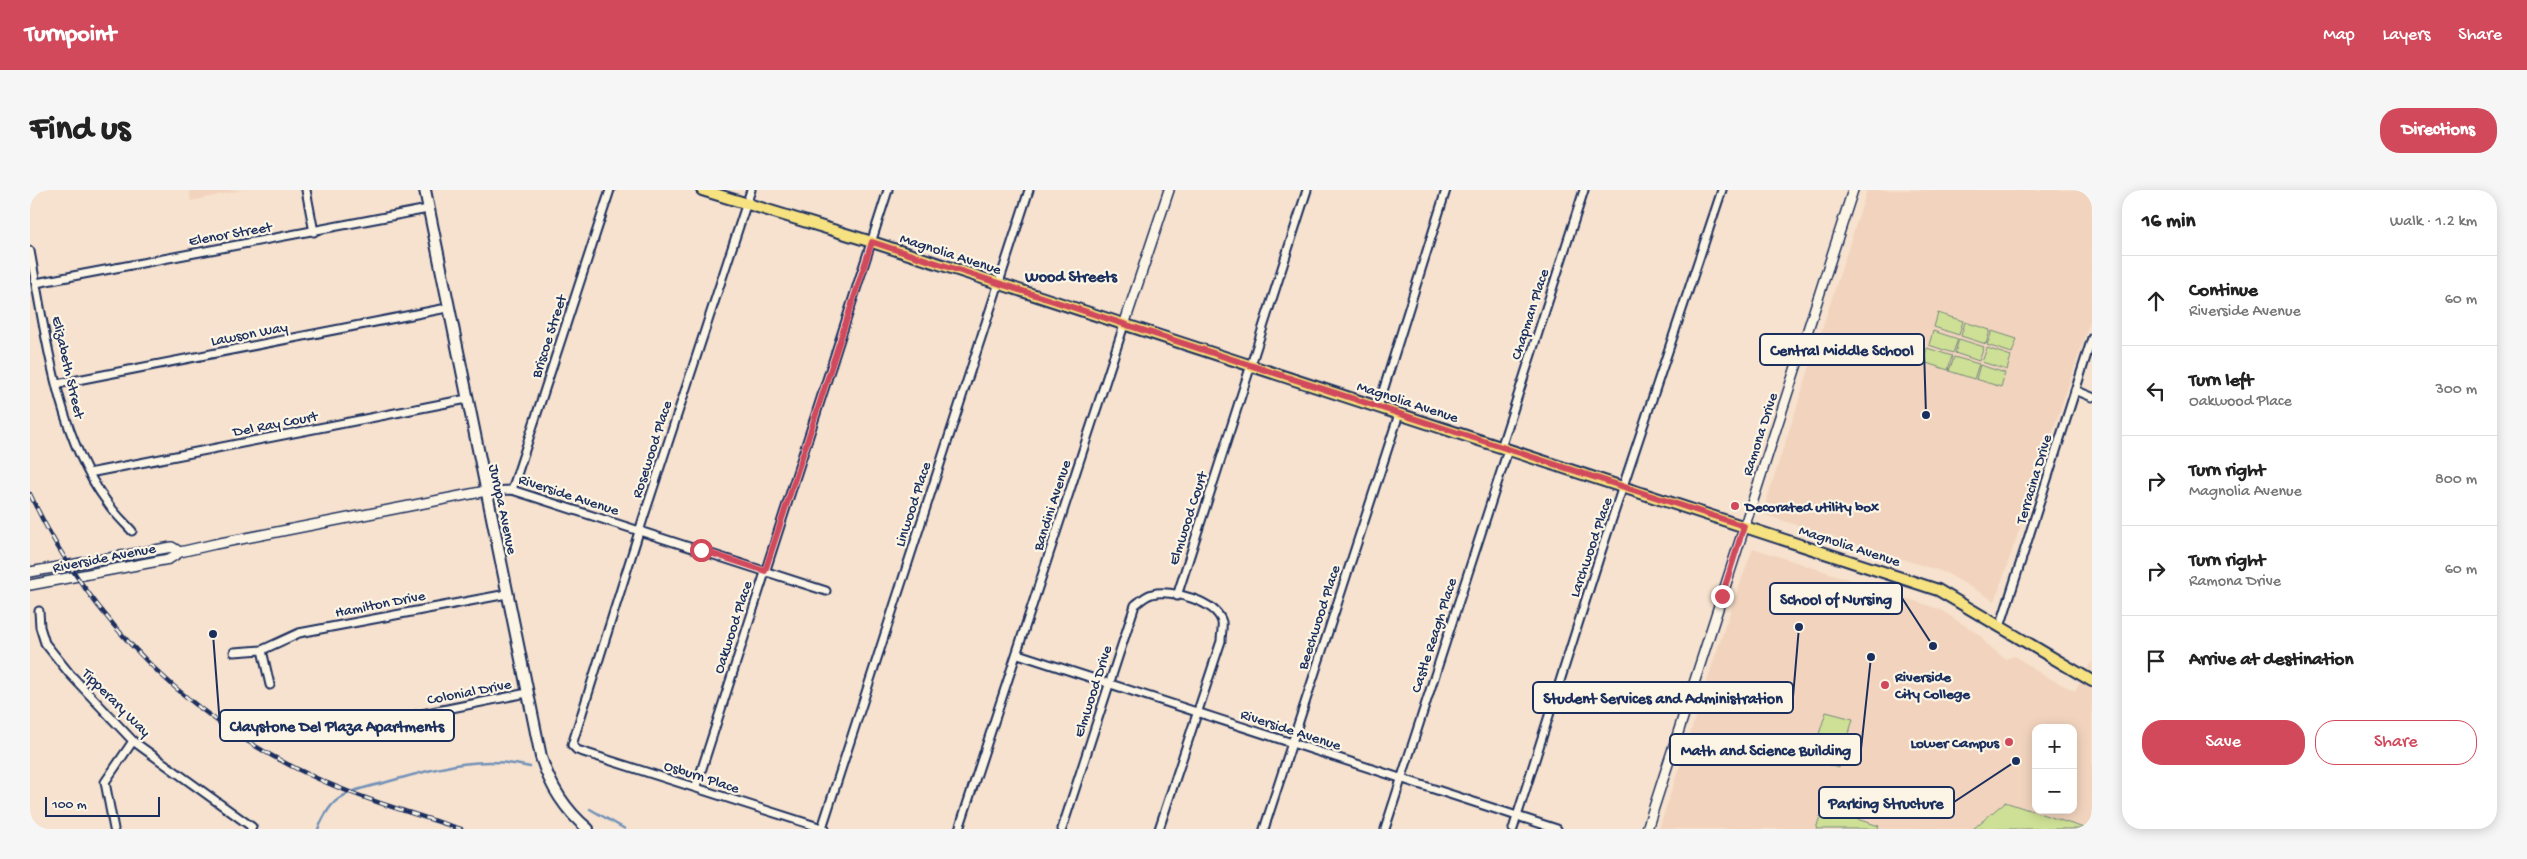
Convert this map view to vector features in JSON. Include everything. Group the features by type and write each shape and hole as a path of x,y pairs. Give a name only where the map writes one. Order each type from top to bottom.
{"main road":[{"name":"Jurupa Avenue","path":"425,190 447,308 541,757 548,778 559,797 582,827"},
{"name":"Magnolia Avenue","path":"702,190 872,242 1938,590 2090,682"}],"street":[{"path":"306,190 314,232"},
{"name":"Briscoe Street","path":"512,490 610,190"},
{"name":"Rosewood Place","path":"572,745 639,531 751,190"},
{"name":"Oakwood Place","path":"696,787 888,190"},
{"name":"Linwood Place","path":"824,828 1029,190"},
{"name":"Bandini Avenue","path":"959,829 1169,190"},
{"name":"Elmwood Court","path":"1177,596 1307,190"},
{"path":"1378,407 1446,190"},
{"name":"Chapman Place","path":"1505,449 1584,190"},
{"name":"Larchwood Place","path":"1513,829 1600,555 1625,487 1722,190"},
{"name":"Ramona Drive","path":"1647,829 1853,190"},
{"name":"Elenor Street","path":"36,283 428,209"},
{"name":"Elizabeth Street","path":"30,252 57,384 70,428 89,473 106,502 132,531"},
{"name":"Lawson Way","path":"57,384 447,308"},
{"name":"Terracina Drive","path":"2000,627 2092,338"},
{"path":"2075,390 2092,397"},
{"name":"Del Ray Court","path":"89,473 467,399"},
{"name":"Beechwood Place","path":"1264,829 1399,414"},
{"name":"Castle Reagh Place","path":"1385,829 1505,449"},
{"name":"Riverside Avenue","path":"30,585 169,559 180,552 486,491 512,490 826,591"},
{"name":"Riverside Avenue","path":"30,572 172,547 180,552"},
{"name":"Elmwood Drive","path":"1062,829 1135,604 1153,594 1165,593 1177,596"},
{"name":"Hamilton Drive","path":"234,652 262,650 299,633 507,594"},
{"path":"1159,829 1221,641 1222,623 1218,612 1207,603 1177,596"},
{"name":"Tipperary Way","path":"39,611 40,627 45,644 69,673 134,742 252,828"},
{"path":"262,650 270,685"},
{"name":"Riverside Avenue","path":"1018,654 1557,829"},
{"name":"Colonial Drive","path":"357,727 527,693"},
{"path":"114,829 105,782 134,742"},
{"name":"Osburn Place","path":"572,745 577,750 824,828"}],"shaded area":[{"path":"189,190 242,190 191,201"},
{"path":"1867,190 2092,190 2092,316 1995,601 1946,573 1762,514"},
{"name":"Riverside City College","path":"1753,548 1939,609 1981,636 1987,644 2005,659 2015,656 2043,675 2075,691 2092,661 2092,829 1659,829 1725,626"}],"green space":[{"path":"1938,313 1963,321 1959,335 1934,327"},
{"path":"1965,322 1990,330 1986,344 1961,336"},
{"path":"1933,331 1958,339 1953,353 1929,345"},
{"path":"1992,331 2017,339 2012,353 1987,345"},
{"path":"1959,339 1984,347 1979,361 1955,353"},
{"path":"1927,348 1952,356 1948,370 1923,362"},
{"path":"1987,348 2011,356 2007,370 1982,362"},
{"path":"1954,357 1979,364 1974,379 1949,371"},
{"path":"1980,365 2005,373 2001,387 1976,379"},
{"path":"1826,712 1853,719 1839,768 1811,759"},
{"path":"2005,802 2032,811 2032,814 2041,814 2087,829 1973,829"},
{"path":"1835,812 1879,826 1878,829 1816,829 1820,816 1832,820"}],"waterway":[{"path":"318,829 327,812 336,801 351,792 363,788 458,765 493,762 530,767"},
{"path":"590,809 625,829"}],"railway":[{"path":"30,494 54,540 81,583 112,623 147,661 185,695 225,726 268,754 314,777 368,799 461,829"}],"place":[{"name":"Central Middle School","path":"1926,415"},
{"name":"Decorated utility box","path":"1735,506"},
{"name":"Student Services and Administration","path":"1799,627"},
{"name":"Claystone Del Plaza Apartments","path":"213,634"},
{"name":"School of Nursing","path":"1933,646"},
{"name":"Math and Science Building","path":"1871,657"},
{"name":"Riverside City College","path":"1885,685"},
{"name":"Lower Campus","path":"2009,742"},
{"name":"Parking Structure","path":"2016,761"}],"district":[{"name":"Wood Streets","path":"1071,275"}],"route":[{"path":"701,550 765,571 872,242 1744,526 1722,596"}]}
